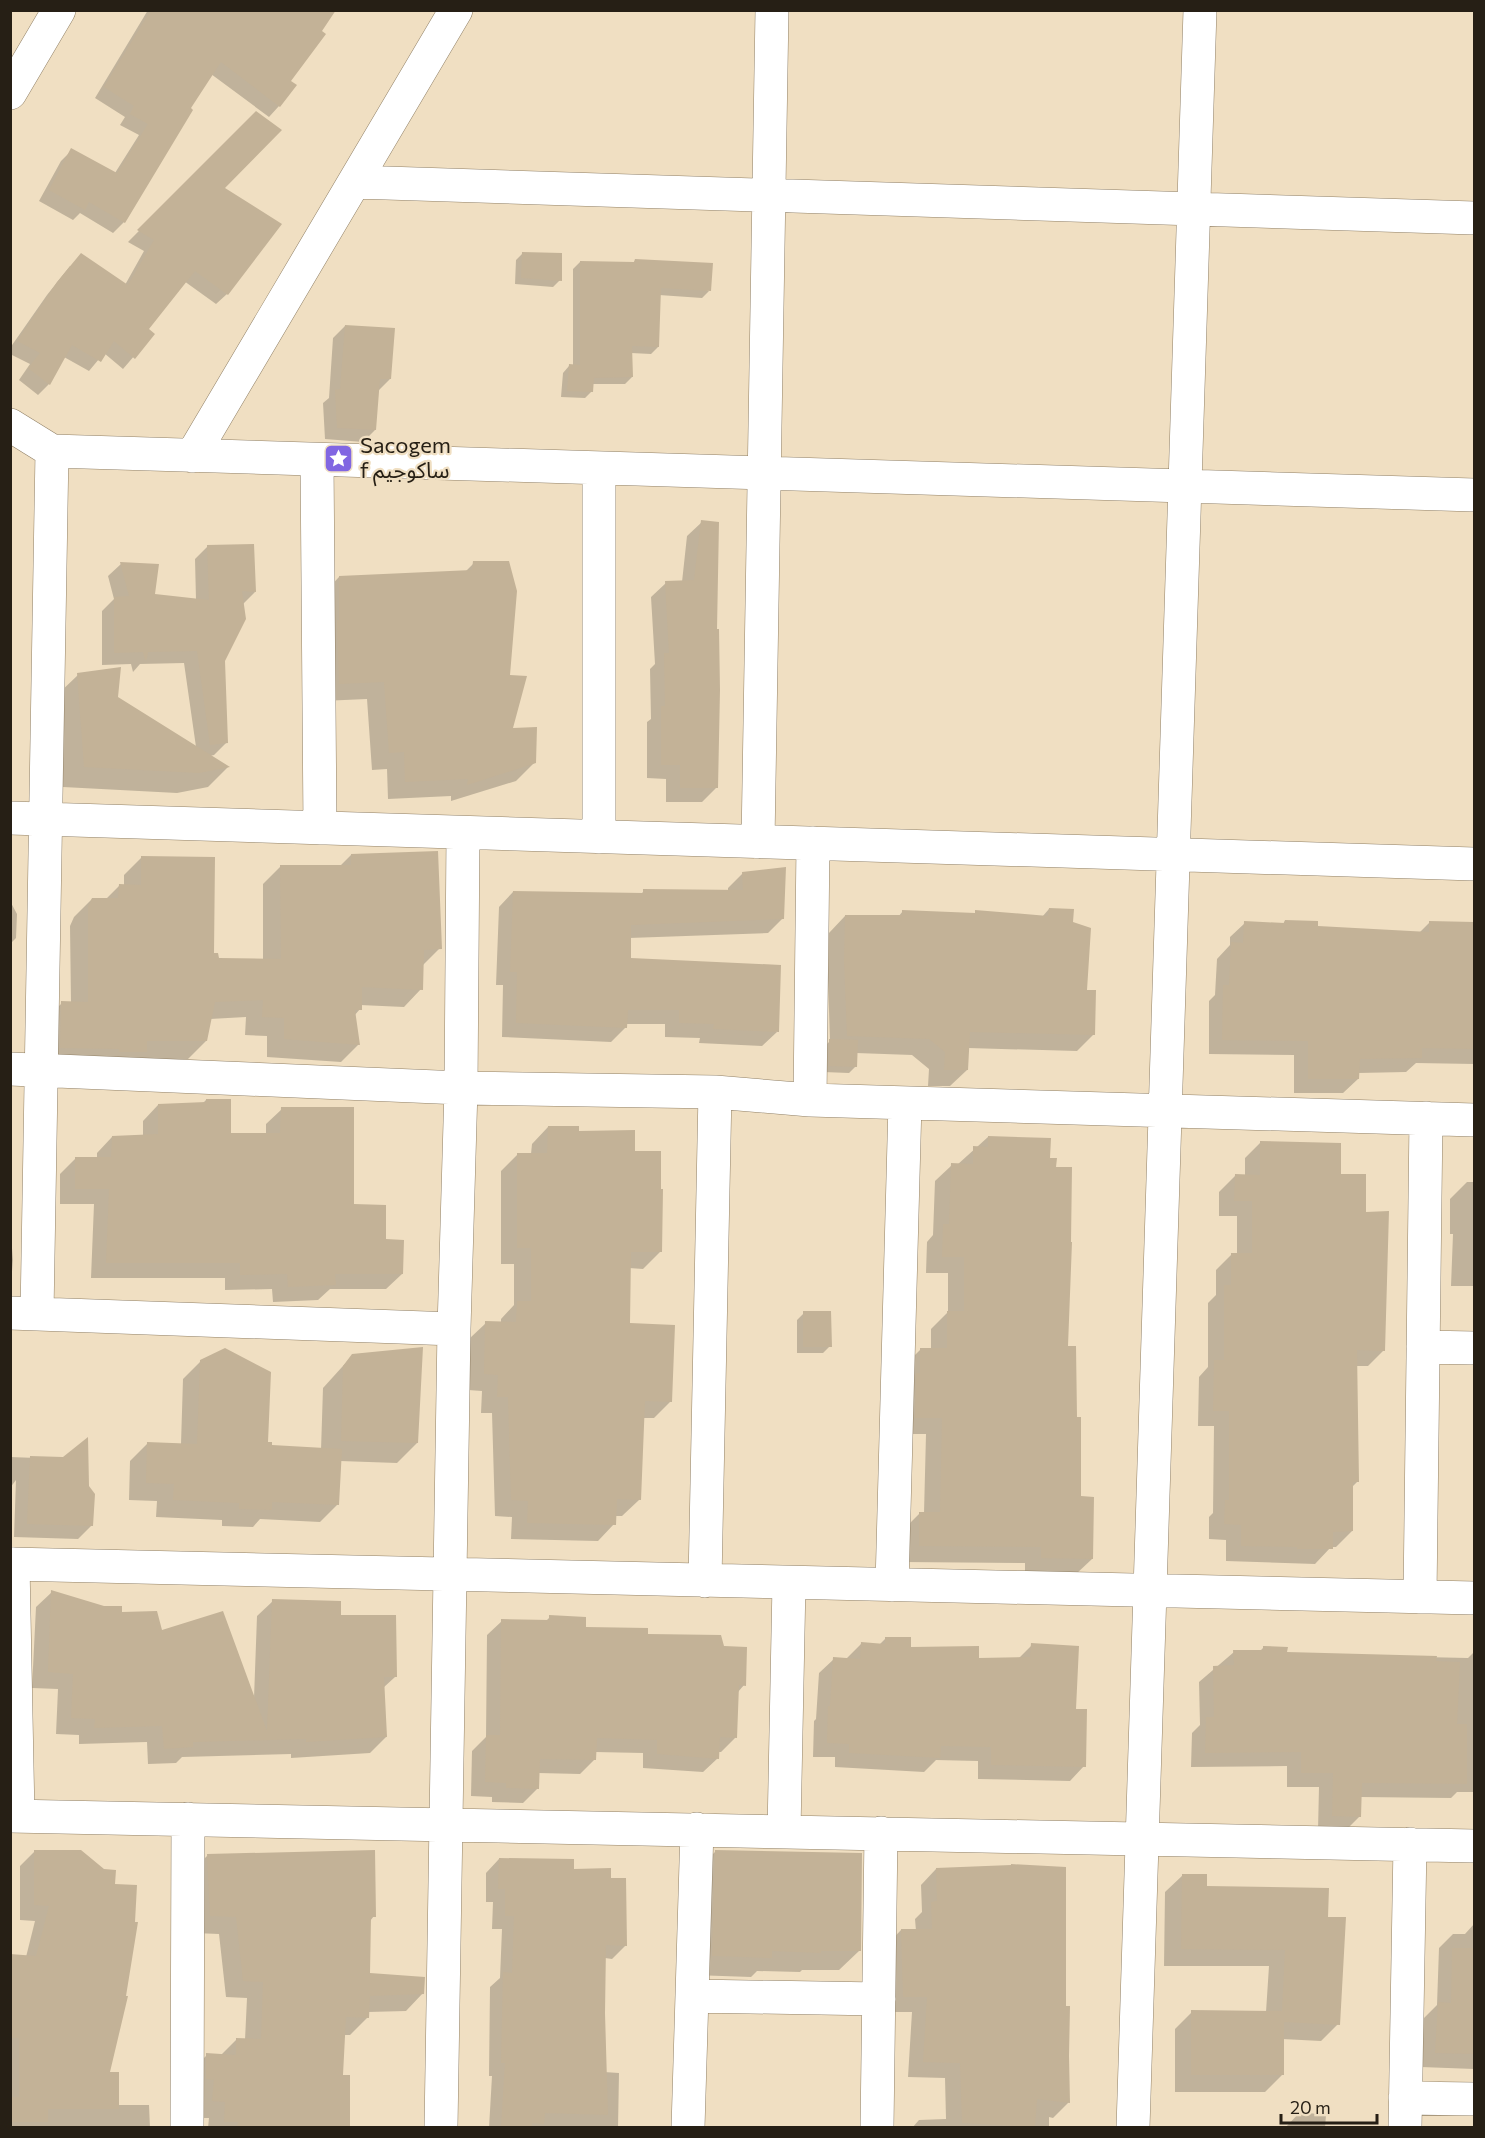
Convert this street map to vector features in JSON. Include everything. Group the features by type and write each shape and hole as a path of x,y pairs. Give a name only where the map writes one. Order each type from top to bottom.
{"street":[{"path":"192,456 456,10"},
{"path":"758,842 772,10"},
{"path":"1133,2127 1200,10"},
{"path":"10,93 52,13"},
{"path":"355,182 1474,218"},
{"path":"10,425 52,451 1474,495"},
{"path":"52,451 43,1069 24,1313 454,1329"},
{"path":"317,460 320,828"},
{"path":"599,468 599,837"},
{"path":"10,818 1474,864"},
{"path":"441,2127 454,1329 461,1088 463,833"},
{"path":"810,1100 813,843"},
{"path":"10,1069 461,1088 715,1092 810,1100 1474,1120"},
{"path":"705,1581 715,1092"},
{"path":"892,1585 905,1103"},
{"path":"1420,1597 1426,1118"},
{"path":"1423,1347 1474,1348"},
{"path":"1474,1598 12,1564 14,1816 1474,1846"},
{"path":"784,1831 789,1583"},
{"path":"187,2127 188,1819"},
{"path":"688,2127 697,1829"},
{"path":"877,2127 881,1833"},
{"path":"1410,1844 1405,2113 1474,2099"},
{"path":"693,1996 879,1999"}],"building":[{"path":"151,10 336,10 322,31 326,34 291,81 297,85 280,107 221,62 191,108 193,110 125,223 89,202 85,210 49,190 71,148 117,173 148,124 130,114 134,106 104,87"},
{"path":"256,111 282,130 225,188 282,224 228,295 195,271 149,329 155,334 135,359 114,341 101,362 72,345 50,385 28,368 40,353 17,341 57,282 81,253 128,285 154,240 137,230"},
{"path":"522,252 562,253 562,281 521,278"},
{"path":"635,259 713,263 711,291 661,288 659,347 632,346 633,377 594,378 593,392 567,391 569,364 580,365 580,261 634,262"},
{"path":"345,325 395,328 391,379 380,379 376,430 337,428 335,390 340,389"},
{"path":"701,520 719,522 718,788 680,788 680,765 661,765 661,706 665,706 664,653 669,653 665,581 694,580"},
{"path":"254,544 256,592 242,591 246,619 225,661 228,743 210,745 197,651 148,652 145,660 143,652 114,653 114,597 129,596 120,562 159,564 155,594 209,600 207,545"},
{"path":"473,561 509,561 517,591 510,675 527,676 513,728 537,727 536,763 467,785 468,779 405,782 404,752 389,753 384,682 339,684 337,620 339,620 339,576 472,570"},
{"path":"121,667 118,697 230,767 199,773 84,767 77,673"},
{"path":"438,851 442,949 424,950 423,990 362,987 362,1010 355,1010 360,1045 284,1039 284,1018 262,1017 263,1000 215,1002 207,1041 147,1041 147,1052 60,1048 61,1001 88,1002 88,907 92,898 118,898 119,884 141,885 141,856 215,857 214,953 218,953 219,958 281,959 280,865 351,865 351,854"},
{"path":"786,867 784,919 631,925 631,958 781,965 779,1032 713,1029 714,1024 679,1023 679,1010 628,1010 627,1028 516,1023 517,972 510,972 513,891 643,893 643,889 743,890 742,872"},
{"path":"1049,908 1074,909 1073,922 1091,928 1087,990 1096,990 1095,1035 970,1032 968,1070 944,1070 945,1052 929,1039 847,1036 845,915 902,915 902,910 975,913 975,910 1048,916"},
{"path":"1285,920 1318,921 1318,926 1429,932 1429,921 1474,922 1474,1049 1422,1048 1422,1058 1360,1059 1359,1079 1308,1079 1308,1041 1222,1040 1223,985 1229,985 1231,942 1243,943 1244,921 1284,923"},
{"path":"829,1039 858,1040 857,1067 829,1066"},
{"path":"206,1099 231,1099 231,1133 280,1133 281,1107 354,1107 354,1204 386,1205 386,1239 404,1240 403,1274 335,1274 336,1285 288,1287 287,1274 240,1275 240,1263 106,1263 109,1189 75,1189 75,1157 111,1157 112,1136 158,1134 158,1104 206,1102"},
{"path":"548,1126 579,1126 579,1131 635,1130 635,1151 661,1151 662,1252 631,1252 630,1323 675,1325 672,1402 645,1401 641,1500 617,1499 616,1525 527,1523 528,1501 511,1500 508,1397 497,1397 498,1375 484,1374 485,1321 516,1322 517,1301 531,1301 531,1248 517,1248 517,1153 547,1153"},
{"path":"988,1136 1051,1138 1050,1158 1057,1158 1056,1167 1072,1167 1068,1346 1076,1346 1077,1417 1081,1417 1081,1496 1094,1497 1093,1559 1041,1558 1041,1547 919,1546 919,1512 940,1512 942,1418 915,1418 916,1373 920,1373 920,1348 947,1348 947,1311 964,1311 964,1257 942,1257 943,1224 949,1224 951,1163 973,1164 973,1146 988,1147"},
{"path":"1260,1141 1341,1143 1341,1174 1366,1174 1366,1212 1389,1211 1385,1351 1357,1350 1359,1482 1353,1482 1353,1531 1333,1532 1333,1549 1241,1546 1241,1525 1224,1524 1225,1500 1229,1500 1229,1411 1213,1411 1214,1360 1224,1360 1224,1285 1231,1285 1231,1253 1252,1253 1252,1201 1234,1201 1235,1174 1260,1175"},
{"path":"803,1311 831,1311 832,1347 803,1347"},
{"path":"423,1347 418,1443 341,1441 343,1366 352,1354"},
{"path":"225,1348 271,1372 268,1442 272,1442 272,1445 342,1449 339,1505 272,1502 272,1510 239,1509 239,1503 173,1500 174,1484 146,1483 147,1442 197,1444 200,1360"},
{"path":"88,1437 89,1486 95,1494 93,1526 27,1524 30,1456 63,1457"},
{"path":"51,1590 104,1606 122,1606 122,1612 157,1611 162,1630 223,1611 267,1731 272,1599 341,1601 341,1615 396,1615 397,1677 384,1677 387,1737 306,1742 306,1739 193,1742 193,1747 164,1749 162,1726 94,1728 95,1719 71,1718 73,1674 48,1672"},
{"path":"549,1615 586,1617 586,1627 648,1628 648,1634 721,1635 724,1646 747,1647 746,1686 739,1685 737,1738 720,1737 719,1759 657,1754 657,1740 597,1738 596,1760 540,1759 539,1789 506,1788 506,1783 485,1782 486,1735 500,1735 501,1619 549,1620"},
{"path":"885,1637 911,1637 911,1647 979,1646 979,1658 1030,1657 1031,1643 1079,1646 1076,1709 1087,1709 1086,1767 991,1765 991,1747 941,1746 940,1758 849,1753 849,1744 827,1743 833,1657 860,1659 861,1642 885,1644"},
{"path":"1263,1646 1288,1647 1287,1652 1437,1656 1436,1661 1460,1662 1457,1724 1467,1724 1467,1784 1362,1783 1361,1817 1332,1816 1333,1773 1301,1773 1301,1752 1205,1753 1206,1717 1214,1717 1213,1666 1234,1665 1233,1650 1263,1650"},
{"path":"34,1850 81,1850 104,1869 116,1870 115,1884 137,1885 135,1922 138,1922 126,1996 128,1996 110,2072 119,2072 119,2109 48,2109 48,2122 10,2122 10,2097 19,2097 19,2038 10,2038 10,1954 36,1956 49,1906 34,1905"},
{"path":"375,1850 376,1917 371,1917 370,1973 425,1977 424,1994 370,1996 369,2018 346,2017 343,2075 350,2075 350,2127 237,2127 238,2122 224,2122 225,2102 212,2101 214,2080 206,2079 206,2053 236,2055 236,2038 261,2039 263,1982 243,1981 236,1917 210,1916 207,1854"},
{"path":"715,1850 862,1853 861,1951 821,1951 821,1953 772,1951 772,1958 712,1956"},
{"path":"499,1858 574,1859 574,1869 611,1868 611,1878 626,1878 627,1946 606,1945 608,2115 545,2113 544,2124 532,2123 532,2127 501,2127 505,2063 501,2063 503,1972 512,1973 514,1916 505,1916 505,1889 498,1889"},
{"path":"1011,1864 1066,1867 1066,2006 1070,2006 1070,2103 1037,2099 1035,2127 962,2123 960,2063 923,2062 927,1997 903,1997 901,1929 932,1929 931,1902 937,1901 936,1868"},
{"path":"1182,1874 1207,1874 1207,1886 1329,1888 1328,1917 1346,1917 1340,2025 1284,2022 1284,2075 1191,2075 1191,2010 1282,2011 1285,1950 1181,1949"},
{"path":"1452,1948 1474,1948 1474,2054 1435,2053 1438,2002 1451,2003"}],"place":[{"name":"Sacogem f ساكوجيم","path":"339,458"}]}
